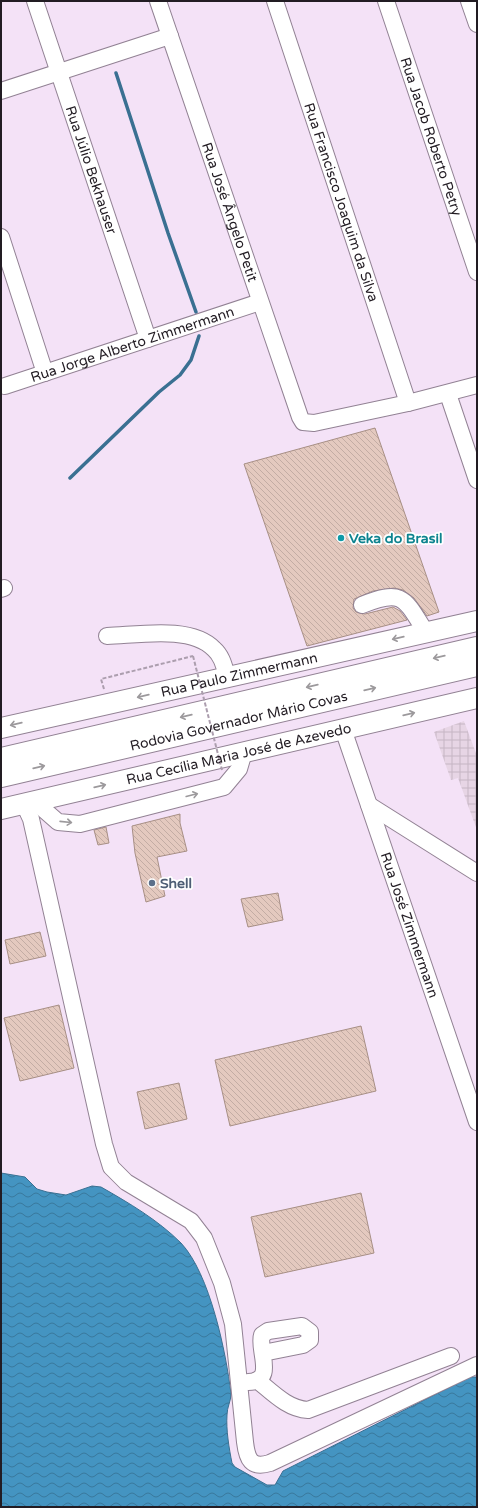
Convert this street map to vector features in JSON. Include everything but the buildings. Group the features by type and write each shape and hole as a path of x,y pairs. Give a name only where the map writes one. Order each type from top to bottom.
{"highway":[{"name":"Rodovia Governador Mário Covas","path":"1,758 477,648"},
{"name":"Rodovia Governador Mário Covas","path":"1,776 477,664"}],"main road":[{"name":"Rua Paulo Zimmermann","path":"1,728 477,620"},
{"name":"Rua Cecília Maria José de Azevedo","path":"1,809 477,698"}],"street":[{"name":"Rua Júlio Bekhauser","path":"35,1 148,339"},
{"name":"Rua José Ângelo Petit","path":"158,1 260,302 303,422 314,423 408,403"},
{"name":"Rua Francisco Joaquim da Silva","path":"275,1 408,403"},
{"name":"Rua Jacob Roberto Petry","path":"386,1 477,272"},
{"path":"469,1 477,24"},
{"path":"1,90 170,36"},
{"path":"1,237 45,373"},
{"name":"Rua Jorge Alberto Zimmermann","path":"5,386 260,302"},
{"path":"408,403 448,394 477,385"},
{"path":"448,394 477,480"},
{"path":"362,605 382,597 397,597 405,600 426,632"},
{"path":"107,636 166,633 192,636 205,642 214,649 221,659 227,676"},
{"name":"Rua José Zimmermann","path":"343,729 477,1122"},
{"path":"29,802 58,822 80,824 224,787 239,768 244,752"},
{"path":"29,802 30,819 104,1144 111,1167 126,1182 191,1221 204,1238 222,1283 232,1324 247,1455 254,1464 262,1466 477,1365"},
{"path":"369,805 477,873"},
{"path":"238,1380 251,1382 262,1377 264,1372 263,1353"},
{"path":"257,1380 291,1406 298,1410 308,1410 451,1356"}],"path":[{"path":"105,691 101,679 193,656 222,770"}],"shaded area":[{"path":"464,721 477,756 477,830 458,778 451,780 434,732"}],"water":[{"path":"1,1173 25,1177 37,1189 66,1195 92,1186 101,1187 153,1219 181,1243 191,1257 200,1274 208,1293 221,1336 231,1394 227,1412 227,1421 232,1463 235,1467 267,1485 275,1485 283,1471 470,1377 477,1377 477,1507 1,1507"}],"waterway":[{"path":"116,73 168,233 196,312"},
{"path":"70,478 159,392 180,375 191,360 199,336"}],"place":[{"name":"Veka do Brasil","path":"341,538"},
{"name":"Shell","path":"152,883"}]}
